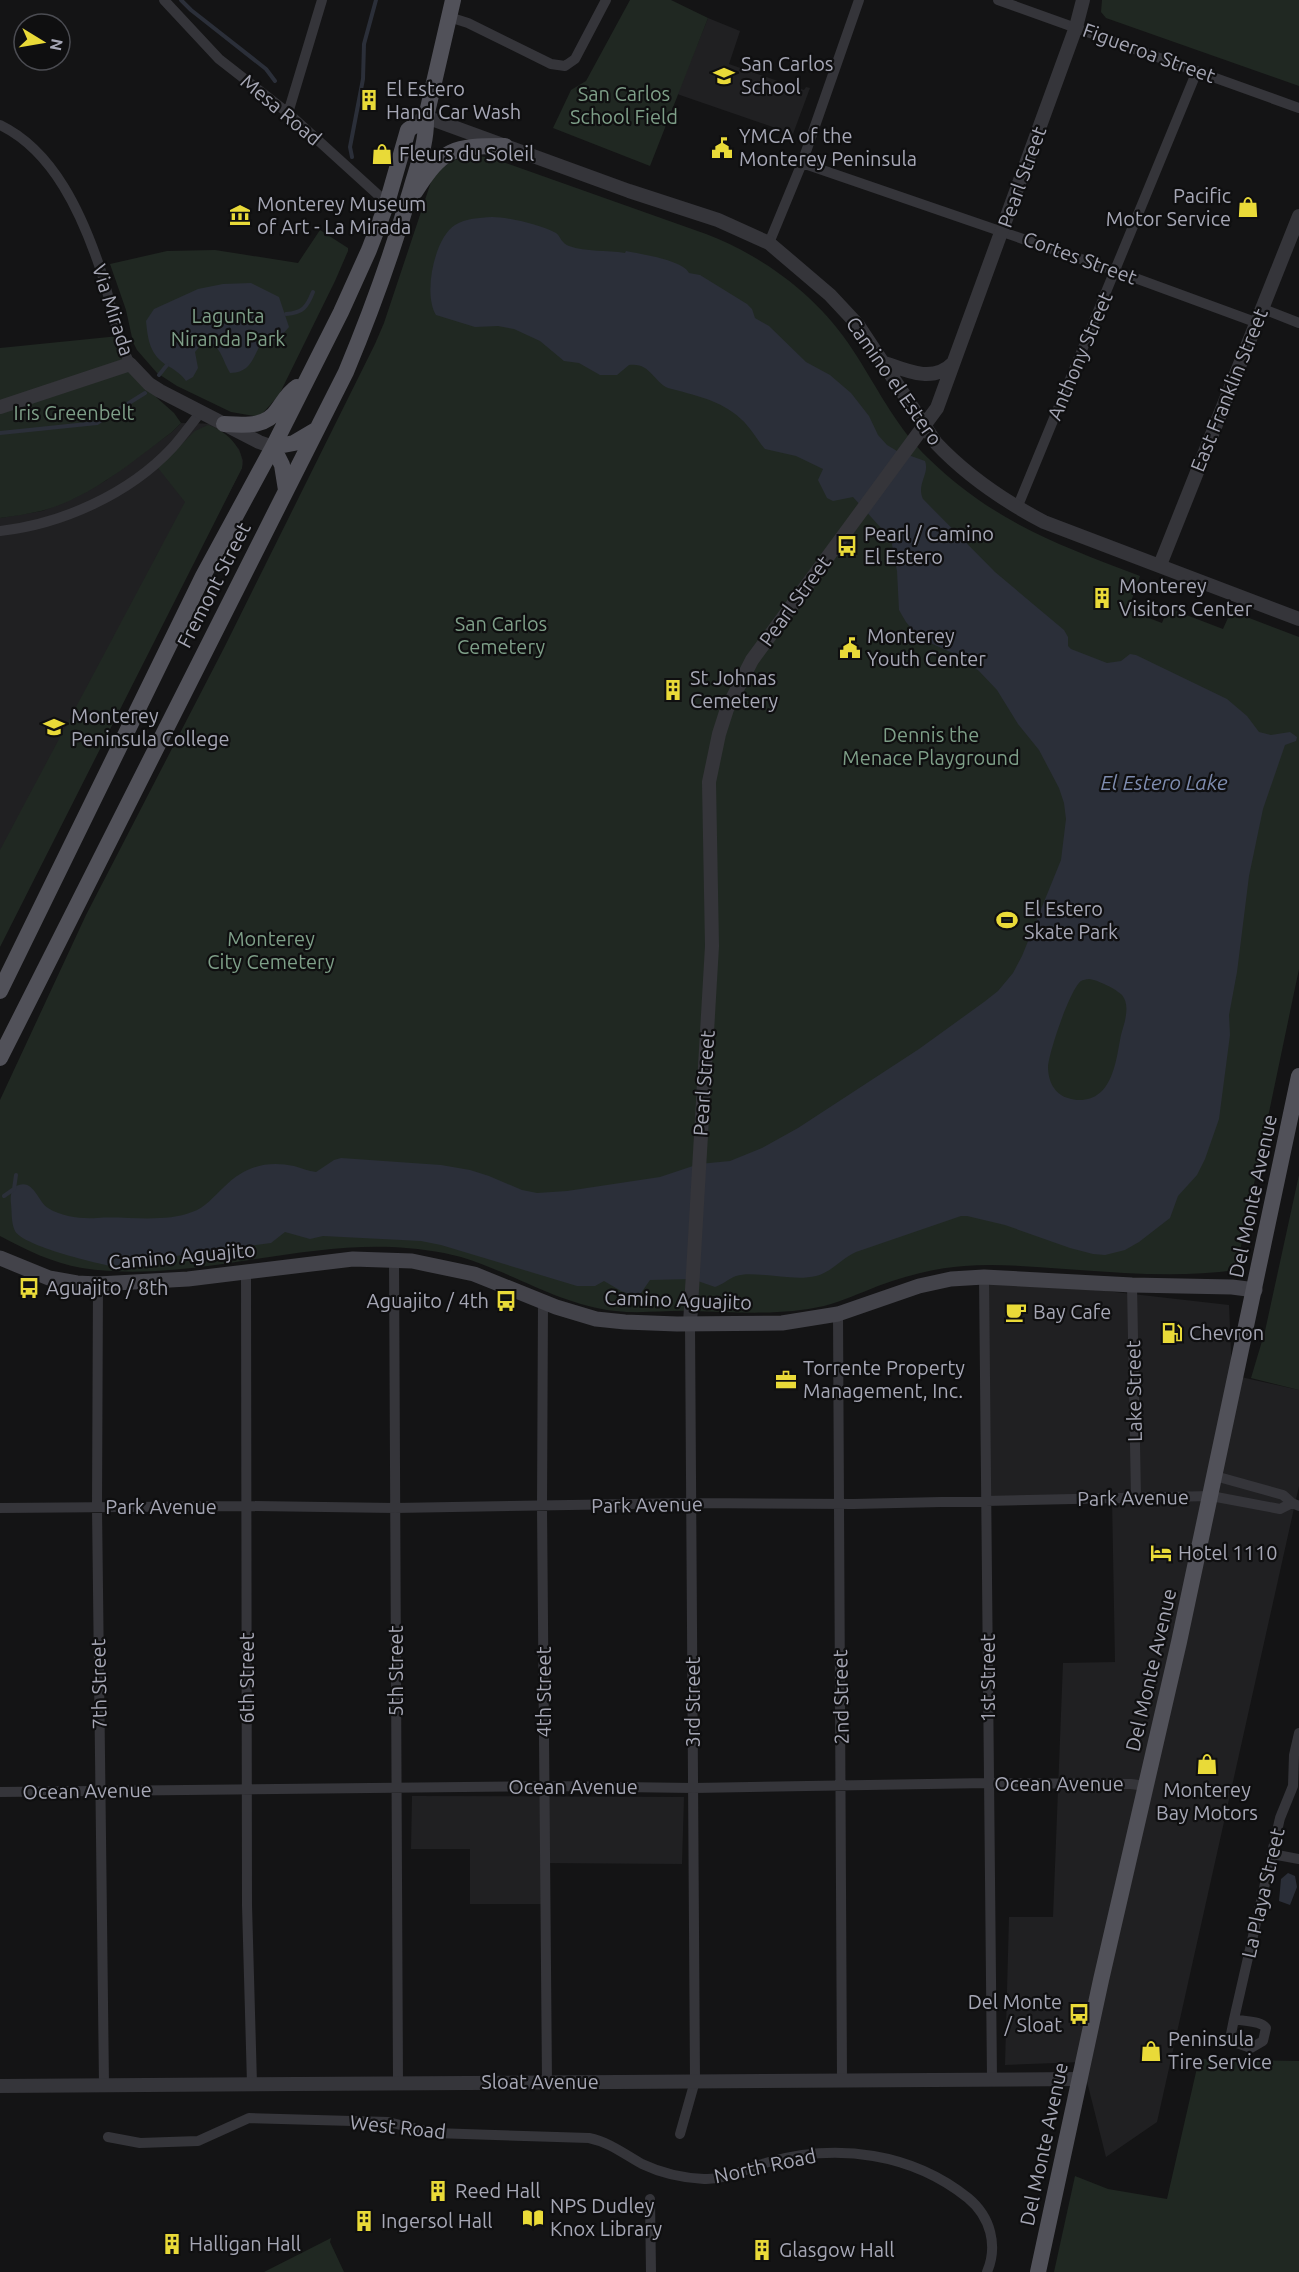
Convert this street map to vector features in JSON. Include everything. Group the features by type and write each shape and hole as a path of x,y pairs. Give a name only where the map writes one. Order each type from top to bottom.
{"main road":[{"name":"Fremont Street","path":"0,1058 346,372 373,307 427,133 426,117 453,0"},
{"name":"Fremont Street","path":"0,991 203,576 273,447 362,265 387,203 408,130 426,117"},
{"path":"405,208 433,165 445,156 455,150 480,146 505,146"},
{"path":"224,424 252,425 270,418 290,392 307,380"},
{"path":"286,490 282,465 273,447 294,442 317,429"},
{"path":"0,963 51,884"},
{"name":"Del Monte Avenue","path":"1038,2272 1256,1290 1299,1076"},
{"name":"Camino Aguajito","path":"0,1258 41,1276 98,1284 188,1279 353,1259 394,1259 436,1264 474,1274 543,1302 596,1319 690,1324 782,1323 838,1314 919,1286 951,1279 984,1277 1132,1285 1232,1287 1256,1290"}],"street":[{"name":"Mesa Road","path":"164,0 219,59 288,113 387,203 405,208"},
{"path":"288,113 322,0"},
{"path":"450,17 468,23 551,64 561,66 568,65 575,59 606,0"},
{"path":"769,243 802,163 859,0"},
{"name":"Figueroa Street","path":"998,0 1014,3 1299,108"},
{"name":"Pearl Street","path":"690,1324 712,946 709,782 718,734 727,709 752,660 937,408 1076,27 1083,0"},
{"name":"Anthony Street","path":"1017,508 1197,71"},
{"name":"Camino el Estero","path":"426,117 628,191 718,220 769,243 830,295 858,325 936,443 965,472 1017,508 1064,530 1299,619"},
{"name":"Via Mirada","path":"0,125 32,148 60,179 73,201 100,269 112,315 130,364 150,384 224,424 273,447"},
{"name":"Cortes Street","path":"802,163 1116,270 1255,322"},
{"name":"East Franklin Street","path":"1160,565 1299,216"},
{"path":"1261,308 1299,323"},
{"path":"882,362 925,375 940,373 954,362"},
{"path":"0,407 130,364"},
{"path":"0,531 50,520 106,496 172,448 201,412"},
{"name":"5th Street","path":"394,1259 398,2083"},
{"name":"6th Street","path":"246,1272 247,1905 252,2084"},
{"name":"1st Street","path":"984,1277 992,2079"},
{"name":"7th Street","path":"98,1284 97,1507 104,2085"},
{"name":"Lake Street","path":"1132,1285 1136,1497"},
{"name":"4th Street","path":"543,1302 542,1507 547,2082"},
{"name":"2nd Street","path":"838,1314 842,2080"},
{"name":"3rd Street","path":"680,2134 695,2081 690,1324"},
{"name":"Park Avenue","path":"1215,1476 1283,1495 1295,1504"},
{"name":"Park Avenue","path":"0,1508 542,1507 692,1503 839,1504 1211,1496 1280,1509 1295,1504"},
{"name":"La Playa Street","path":"1234,2019 1280,1818 1296,1789 1294,1755 1299,1733"},
{"name":"Ocean Avenue","path":"0,1792 545,1786 694,1788 988,1783 1146,1786"},
{"path":"1272,1854 1299,1859"},
{"name":"Sloat Avenue","path":"0,2086 1080,2079"},
{"name":"West Road","path":"108,2137 140,2143 198,2141 249,2118 388,2122 434,2133 589,2138 606,2143 651,2168"},
{"name":"North Road","path":"651,2168 686,2177 705,2179 727,2176 780,2159 855,2153 874,2155 909,2164 943,2180 971,2200 980,2210 992,2240 992,2255 987,2272"},
{"path":"650,2199 651,2272"}],"shaded area":[{"name":"San Carlos School","path":"708,18 740,31 729,64 804,90 806,87 810,88 793,134 677,94"},
{"name":"Monterey Peninsula College","path":"181,423 224,424 221,432 239,449 243,461 242,468 0,936 0,518 42,511 74,498 105,481"},
{"path":"984,1277 1229,1305 1232,1375 1299,1390 1299,1486 1157,2122 1106,2157 1082,2062 1005,2065 1009,1917 1053,1917 1063,1663 1115,1662 1112,1498 987,1501"},
{"path":"412,1796 684,1797 682,1864 543,1863 543,1904 470,1904 470,1849 411,1849"}],"green space":[{"name":"San Carlos School Field","path":"630,0 671,0 708,18 650,166 553,128 571,90 586,81"},
{"path":"1102,0 1299,0 1299,86 1106,18 1101,12"},
{"path":"472,155 492,158 706,234 751,255 772,268 792,283 828,318 844,337 890,410 917,447 953,480 977,499 1028,529 1140,576 1128,610 1162,623 1168,608 1223,629 1231,611 1299,637 1299,969 1236,1270 1193,1274 1150,1274 1014,1266 964,1266 909,1276 838,1302 808,1309 758,1313 635,1312 595,1308 461,1257 418,1249 353,1247 198,1267 120,1272 60,1263 0,1236 0,1100 86,915 225,646 375,344 431,182 448,164"},
{"name":"Lagunta Niranda Park","path":"320,230 348,248 348,251 279,395 262,414 254,416 231,412 177,386 157,373 137,350 110,264 167,251 215,250 298,263"},
{"name":"Iris Greenbelt","path":"119,336 124,351 152,385 156,397 174,413 181,423 126,467 77,497 41,511 0,518 0,348"},
{"path":"208,425 221,431 237,447 242,468 0,947 0,850 185,502 158,468 195,431"},
{"path":"1299,1175 1299,1390 1251,1378 1265,1331"},
{"path":"1199,2059 1299,2061 1299,2272 1054,2272 1075,2176 1108,2189 1167,2199"},
{"path":"331,2238 330,2242 344,2272 264,2272"}],"water":[{"name":"El Estero Lake","path":"492,217 507,218 542,227 556,233 564,243 576,248 625,253 626,251 679,264 689,273 700,275 747,304 752,309 755,318 769,326 806,362 830,375 851,393 887,445 925,461 926,470 921,489 923,499 995,572 1064,630 1071,649 1107,663 1121,661 1130,654 1136,655 1227,699 1247,716 1259,732 1271,735 1290,732 1297,737 1296,741 1285,745 1263,809 1249,876 1229,1015 1230,1035 1219,1119 1205,1159 1197,1175 1178,1196 1170,1218 1139,1242 1125,1250 1105,1255 1093,1254 1005,1225 961,1216 856,1252 816,1276 796,1278 753,1274 733,1277 715,1287 692,1279 650,1280 641,1293 630,1294 604,1281 595,1286 577,1286 421,1241 323,1236 310,1239 285,1232 271,1243 132,1262 116,1267 46,1248 21,1237 15,1231 12,1221 11,1195 14,1188 24,1184 32,1188 48,1208 66,1215 85,1218 158,1218 197,1210 239,1174 256,1167 274,1164 284,1164 316,1172 341,1158 441,1165 470,1170 522,1190 537,1193 567,1191 660,1177 699,1164 730,1161 762,1148 798,1128 919,1049 998,991 1013,973 1022,956 1061,860 1066,819 1064,803 1059,788 1039,750 1018,724 997,690 979,671 959,656 926,641 906,622 899,610 897,571 891,539 853,497 833,501 827,498 818,480 823,469 796,456 765,449 748,426 733,412 716,403 668,388 642,366 629,365 617,375 600,375 579,363 564,361 540,341 514,329 498,326 475,327 436,315 432,306 431,281 436,254 441,242 459,223","holes":["1093,980 1107,985 1122,995 1125,999 1126,1015 1111,1078 1098,1094 1089,1099 1074,1100 1056,1091 1050,1081 1049,1059 1076,986 1081,981"]},
{"path":"251,283 279,297 289,327 278,340 262,342 247,367 230,373 212,343 201,345 195,352 198,368 193,377 186,381 178,372 157,357 149,341 146,321 154,309 198,289 223,284"},
{"path":"1288,1873 1295,1876 1297,1887 1290,1905 1279,1901 1281,1879"}],"waterway":[{"path":"181,0 266,69 275,81"},
{"path":"352,157 350,147 363,79 364,44 376,0"},
{"path":"286,314 304,308 313,292"},
{"path":"159,375 167,365"},
{"path":"0,433 97,423 145,393"},
{"path":"4,1196 14,1189 16,1175"}],"place":[{"name":"San Carlos School","path":"724,76"},
{"name":"El Estero Hand Car Wash","path":"369,100"},
{"name":"YMCA of the Monterey Peninsula","path":"722,148"},
{"name":"Fleurs du Soleil","path":"382,154"},
{"name":"Pacific Motor Service","path":"1248,207"},
{"name":"Monterey Museum of Art - La Mirada","path":"240,215"},
{"name":"Pearl / Camino El Estero","path":"847,546"},
{"name":"Monterey Visitors Center","path":"1102,598"},
{"name":"Monterey Youth Center","path":"850,648"},
{"name":"St Johnas Cemetery","path":"673,690"},
{"name":"Monterey Peninsula College","path":"54,727"},
{"name":"El Estero Skate Park","path":"1007,920"},
{"name":"Aguajito / 8th","path":"29,1288"},
{"name":"Aguajito / 4th","path":"506,1301"},
{"name":"Bay Cafe","path":"1016,1312"},
{"name":"Chevron","path":"1172,1333"},
{"name":"Torrente Property Management, Inc.","path":"786,1380"},
{"name":"Hotel 1110","path":"1161,1553"},
{"name":"Monterey Bay Motors","path":"1207,1764"},
{"name":"Del Monte / Sloat","path":"1079,2014"},
{"name":"Peninsula Tire Service","path":"1151,2051"},
{"name":"Reed Hall","path":"438,2191"},
{"name":"NPS Dudley Knox Library","path":"533,2218"},
{"name":"Ingersol Hall","path":"364,2221"},
{"name":"Halligan Hall","path":"172,2244"},
{"name":"Glasgow Hall","path":"762,2250"}],"park label":[{"name":"San Carlos Cemetery","path":"501,636"},
{"name":"Dennis the Menace Playground","path":"931,746"},
{"name":"Monterey City Cemetery","path":"271,950"}]}
